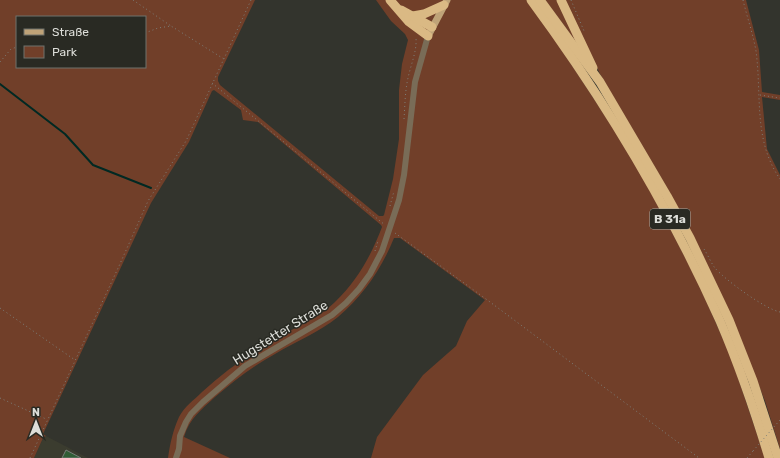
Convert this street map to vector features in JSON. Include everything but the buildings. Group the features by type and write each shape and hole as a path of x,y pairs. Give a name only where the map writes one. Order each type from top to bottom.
{"highway":[{"path":"390,0 410,22 428,36"},
{"name":"B 31a","path":"531,0 565,48 610,118 684,244 720,322 755,412 769,458"},
{"name":"B 31a","path":"540,0 600,82 667,196 706,271 729,320 753,381 778,458"},
{"path":"561,0 600,82"},
{"path":"413,16 424,14 445,3"},
{"path":"399,9 432,27"}],"main road":[{"name":"Hugstetter Straße","path":"428,36 445,3"}],"street":[{"name":"Hugstetter Straße","path":"180,458 180,436 186,422 191,414 215,390 245,366 332,315 359,289 370,274 382,251 399,200 404,175 415,82 428,36"},
{"name":"Hugstetter Straße","path":"176,458 179,449"}],"path":[{"path":"133,0 224,59"},
{"path":"30,458 148,201 186,141 251,0"},
{"path":"571,0 586,35"},
{"path":"743,0 756,49 761,125 765,150 768,160 780,179"},
{"path":"146,33 158,28 171,26"},
{"path":"0,62 11,49 16,47"},
{"path":"212,83 390,229 699,458"},
{"path":"759,94 780,98"},
{"path":"703,247 715,268 745,293 773,310 780,312"},
{"path":"0,308 76,360"},
{"path":"0,398 47,420"},
{"path":"747,458 780,420"}],"shaded area":[{"path":"46,436 88,458 34,458 43,438"}],"green space":[{"path":"0,0 255,0 218,77 220,85 379,216 383,216 393,179 399,139 399,90 402,64 408,40 405,34 391,21 376,0 528,0 636,163 697,280 731,357 765,458 371,458 377,437 423,375 456,346 467,321 485,300 400,238 394,238 378,271 364,291 347,309 323,327 267,359 229,385 201,410 189,425 184,437 230,458 168,458 175,427 181,413 186,407 211,384 241,361 273,340 317,316 335,302 350,286 363,268 382,227 258,122 243,120 241,110 214,90 212,91 189,142 151,203 43,434 46,436 43,438 34,458 0,458"},
{"path":"545,0 558,0 585,54"},
{"path":"564,0 746,0 759,50 762,92 780,95 780,100 762,97 767,149 780,175 780,449 765,401 733,320 670,193 600,74"}],"waterway":[{"path":"0,84 65,134 93,165 151,188"}]}
